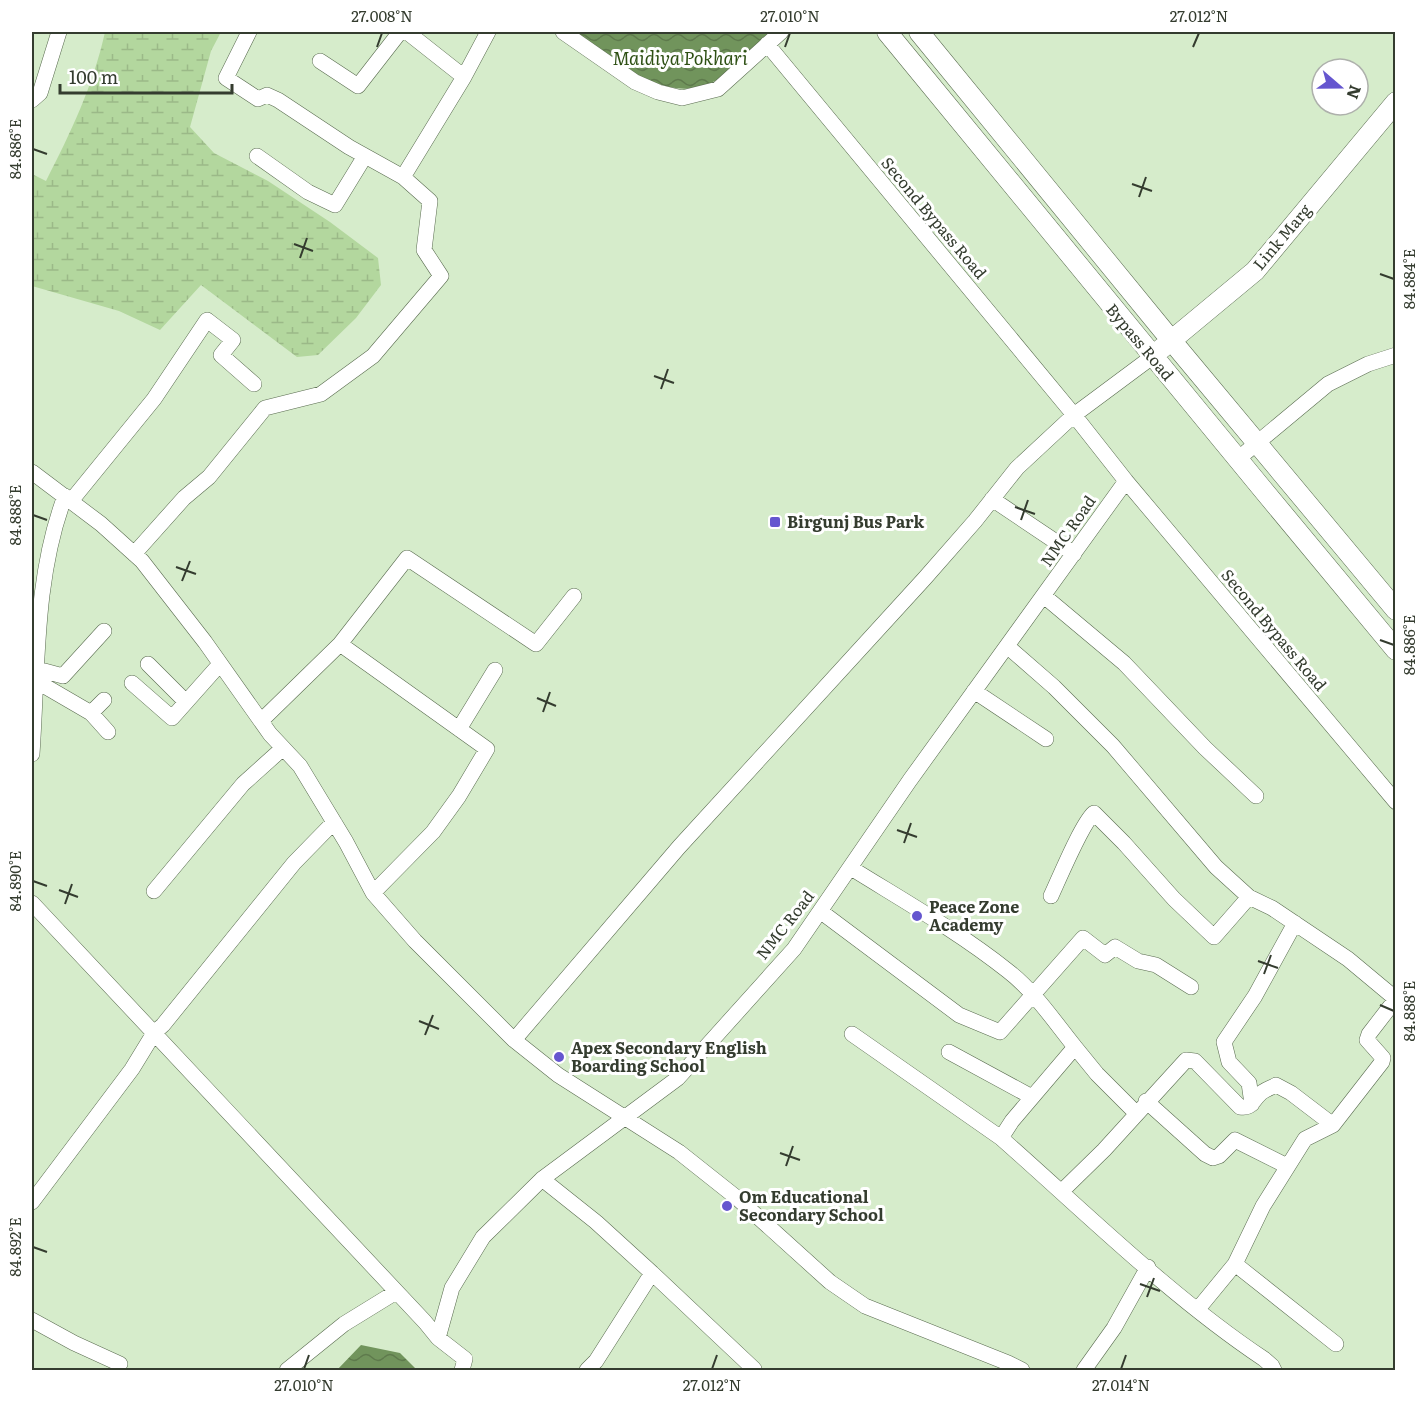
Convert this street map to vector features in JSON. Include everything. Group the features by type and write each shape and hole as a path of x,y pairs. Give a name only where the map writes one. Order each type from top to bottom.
{"main road":[{"name":"Bypass Road","path":"887,32 1395,650"},
{"name":"Bypass Road","path":"919,32 1395,610"},
{"name":"Link Marg","path":"1152,357 1254,271 1395,102"}],"street":[{"path":"32,100 40,93 59,32"},
{"path":"134,554 184,498 209,477 265,408 321,394 373,356 441,276 424,250 430,201 403,177 365,156 278,100 267,95 258,99 226,78 249,32"},
{"path":"320,61 358,86 400,32"},
{"path":"406,32 464,77"},
{"path":"403,177 464,77 488,32"},
{"path":"563,32 635,82 658,92 682,98 718,89 781,32"},
{"name":"Second Bypass Road","path":"767,44 1126,481 1395,802"},
{"path":"258,156 308,192 335,205 365,156"},
{"path":"32,754 39,626 48,549 68,499 154,399 207,320 233,340 221,355 254,384"},
{"path":"1239,458 1328,384 1368,364 1395,355"},
{"path":"514,1040 679,847 835,678 1017,468 1074,415 1152,357"},
{"path":"33,475 68,499 142,561 171,596 261,721 300,766 373,893 415,941 514,1040 558,1075 679,1152 737,1198 830,1282 865,1306 1008,1363 1022,1371"},
{"name":"NMC Road","path":"438,1338 452,1288 483,1237 542,1179 678,1078 794,949 910,780 1126,481"},
{"path":"992,499 1074,554"},
{"path":"261,721 340,644 407,558 536,644 574,597"},
{"path":"1044,596 1124,663 1205,748 1257,796"},
{"path":"36,675 63,676 104,631"},
{"path":"340,644 487,749 433,832 373,893"},
{"path":"1007,646 1054,687 1113,746 1216,867 1249,897 1295,922 1348,959 1395,999 1367,1040 1383,1058 1382,1062 1333,1125 1305,1139 1246,1238 1234,1264 1198,1310"},
{"path":"148,664 186,702"},
{"path":"132,683 172,718 220,664"},
{"path":"459,729 495,670"},
{"path":"36,675 92,713 108,732"},
{"path":"974,691 1046,739"},
{"path":"92,713 104,700"},
{"path":"154,891 243,784 283,748"},
{"path":"1051,896 1090,816 1094,813 1174,899 1214,938 1249,897"},
{"path":"32,1202 132,1069 154,1033 163,1025 294,863 334,822"},
{"path":"851,868 962,938 1010,972 1032,994 1097,1074 1136,1113"},
{"path":"32,903 467,1367"},
{"path":"820,911 960,1015 1000,1032 1083,938 1105,955 1115,946 1137,961 1156,964 1191,987"},
{"path":"1252,1104 1249,1083 1229,1062 1224,1042 1255,996 1295,922"},
{"path":"852,1034 1001,1138 1198,1310 1264,1359 1274,1371"},
{"path":"1001,1138 1032,1097 1075,1047"},
{"path":"949,1052 1032,1097"},
{"path":"1061,1192 1104,1150 1182,1063 1191,1059 1240,1107 1246,1108 1259,1095 1276,1084 1333,1125"},
{"path":"1146,1101 1213,1158 1219,1156 1235,1140 1287,1166"},
{"path":"542,1179 596,1222 753,1369"},
{"path":"1234,1264 1336,1344"},
{"path":"1084,1371 1114,1328 1148,1267"},
{"path":"587,1371 596,1361 652,1273"},
{"path":"287,1371 344,1324 396,1292"},
{"path":"32,1320 120,1364"}],"green space":[{"path":"105,32 221,32 211,51 190,127 214,153 268,181 330,222 378,258 381,285 356,318 318,355 297,357 201,285 160,330 119,311 32,286 32,174 46,181 80,108"}],"water":[{"name":"Maidiya Pokhari","path":"575,32 771,32 719,79 693,88 675,88 639,76"},
{"path":"361,1345 400,1353 417,1370 337,1370"}],"place":[{"name":"Birgunj Bus Park","path":"775,522"},
{"name":"Peace Zone Academy","path":"917,916"},
{"name":"Apex Secondary English Boarding School","path":"559,1057"},
{"name":"Om Educational Secondary School","path":"727,1206"}]}
